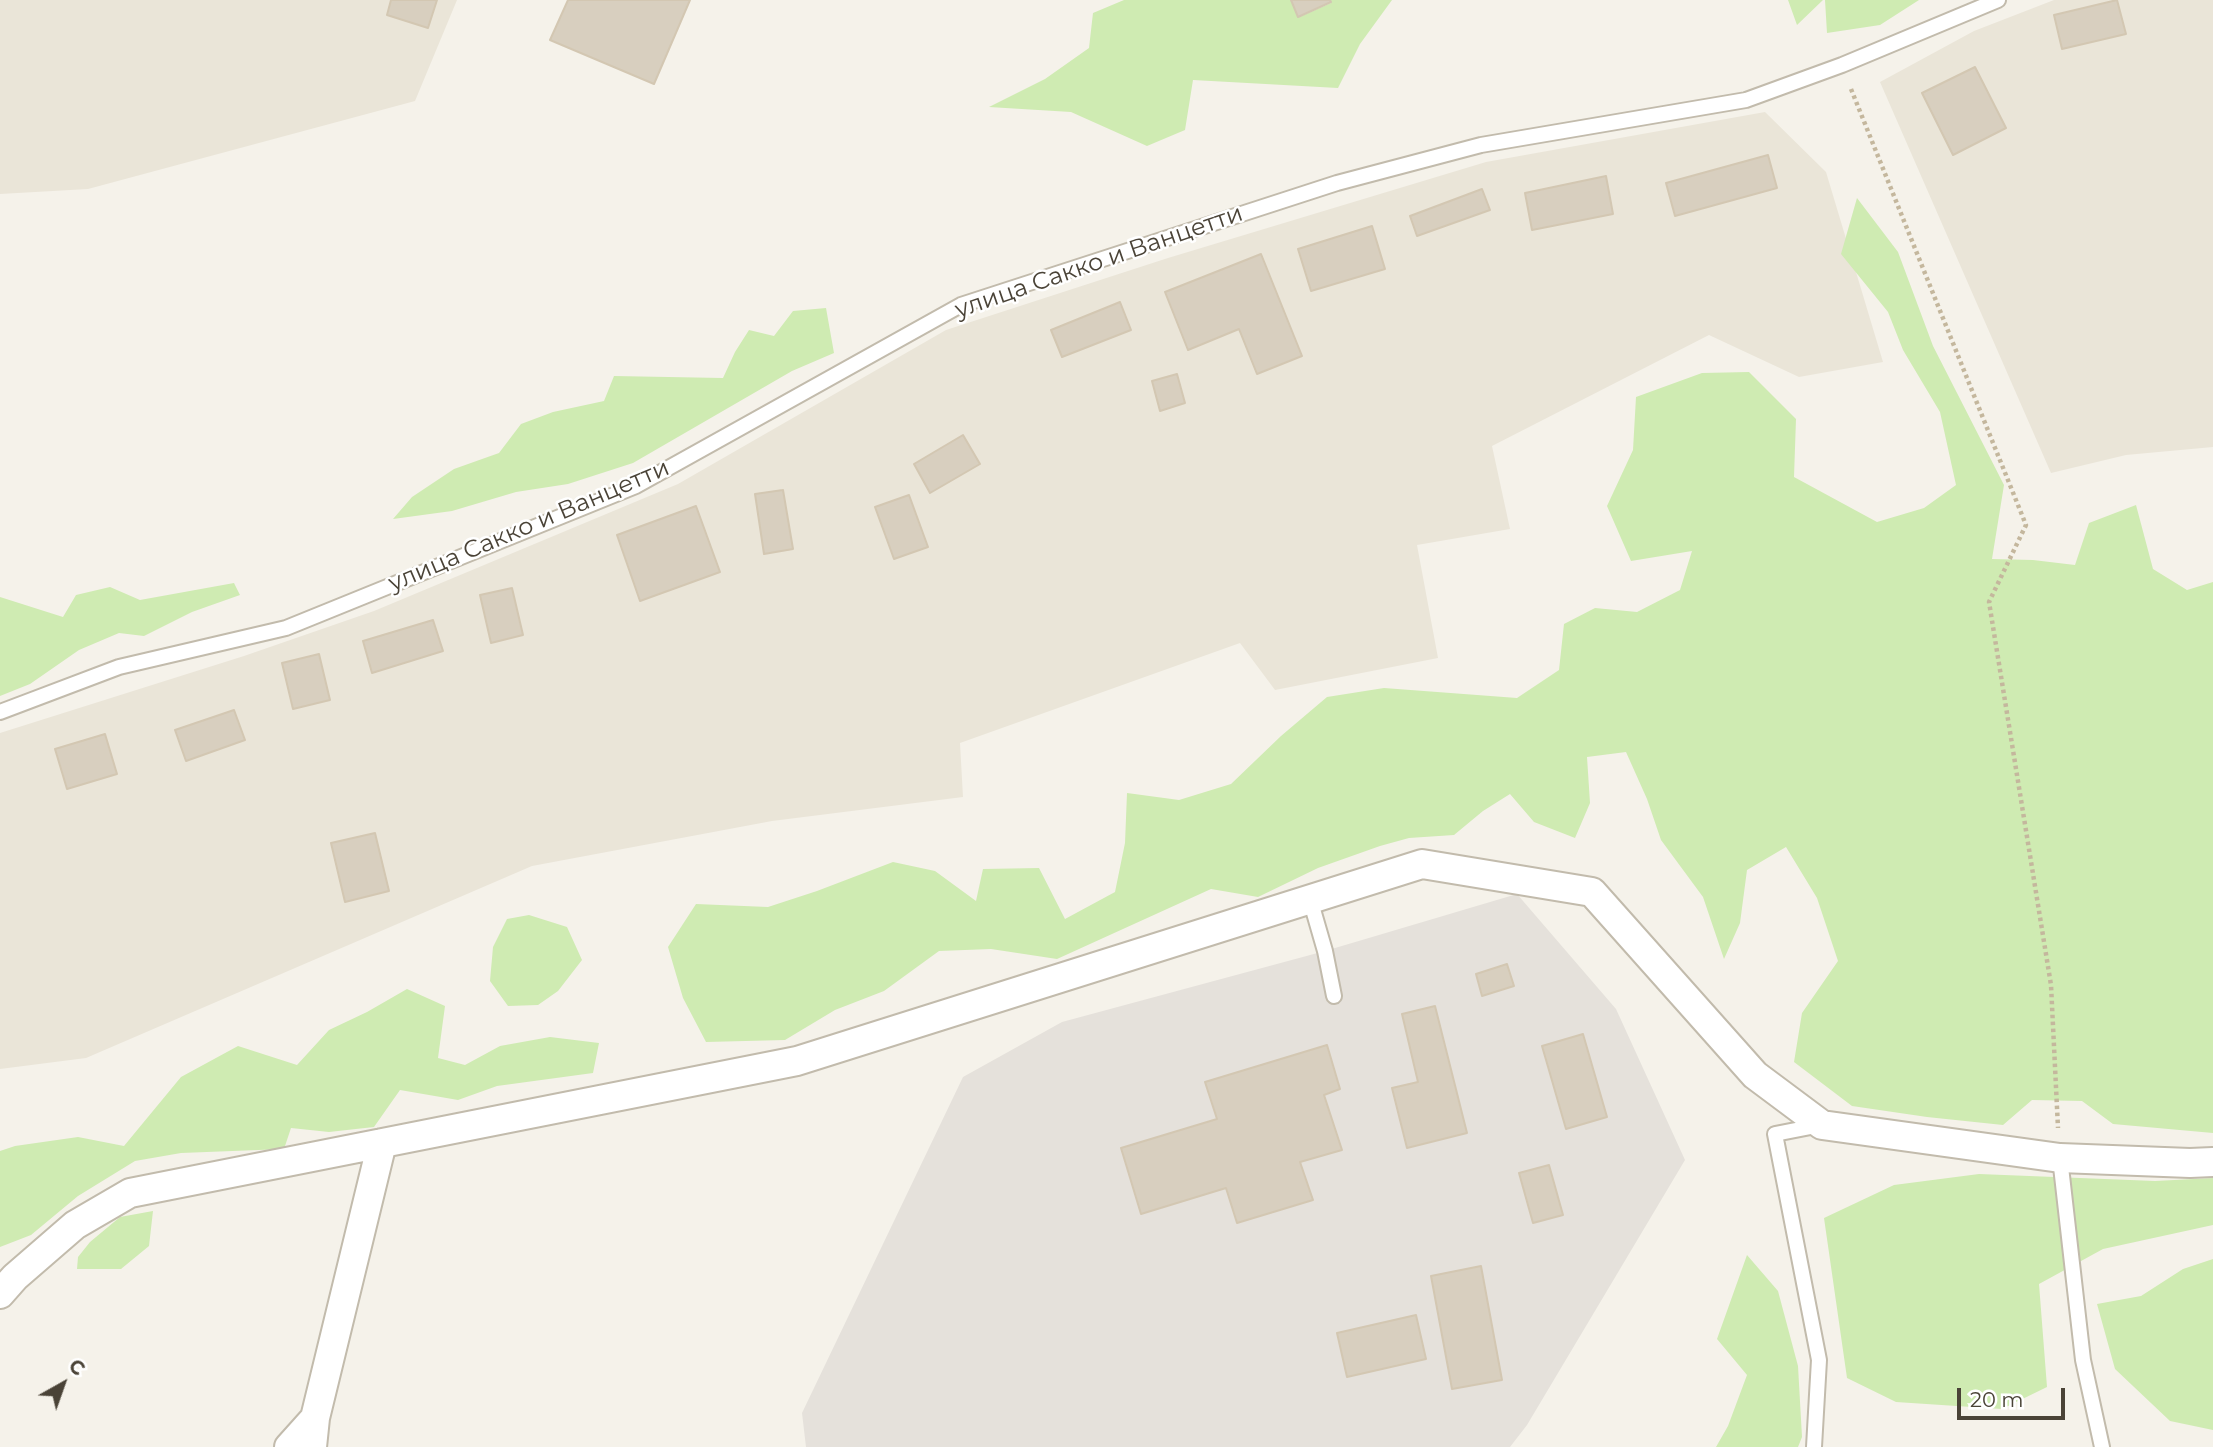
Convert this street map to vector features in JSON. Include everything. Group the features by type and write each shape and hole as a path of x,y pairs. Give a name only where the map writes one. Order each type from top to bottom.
{"street":[{"path":"0,1294 15,1277 75,1225 130,1193 797,1061 1422,864 1592,892 1755,1074 1822,1125 2060,1158 2213,1162"},
{"path":"312,1447 315,1419 382,1143"},
{"path":"289,1447 315,1419"}],"lane":[{"name":"улица Сакко и Ванцетти","path":"0,712 119,667 286,628 636,486 961,305 1337,183 1481,145 1746,100 1842,65 1998,0"},
{"path":"1310,899 1334,996"},
{"path":"1814,1447 1819,1360 1775,1134 1822,1125"},
{"path":"2060,1158 2083,1360 2102,1447"}],"path":[{"path":"1842,65 2026,525 1989,602 2051,985 2060,1158"}],"shaded area":[{"path":"0,0 457,0 415,101 88,189 0,194"},
{"path":"2054,0 2213,0 2213,447 2126,455 2051,473 1880,82 1974,31"},
{"path":"1765,112 1826,172 1883,362 1799,377 1709,335 1492,446 1510,529 1417,545 1438,658 1275,690 1240,643 960,743 963,797 772,821 532,866 86,1058 0,1069 0,733 244,656 374,611 678,484 946,330 1168,258 1486,162"},
{"path":"1517,894 1616,1009 1685,1160 1527,1425 1510,1447 806,1447 802,1413 963,1077 1062,1022 1325,951"}],"green space":[{"path":"1124,0 1291,0 1299,17 1331,3 1330,0 1392,0 1360,44 1338,88 1193,80 1185,130 1147,146 1071,112 989,107 1045,79 1089,48 1093,13"},
{"path":"1788,0 1823,0 1797,25"},
{"path":"1825,0 1919,0 1880,25 1827,33"},
{"path":"1857,198 1898,252 1933,346 2004,485 1992,559 2075,565 2089,523 2136,505 2153,569 2187,590 2213,582 2213,1133 2113,1124 2082,1101 2032,1100 2003,1125 1852,1106 1794,1062 1802,1013 1838,961 1817,898 1786,847 1747,870 1740,923 1724,959 1703,897 1661,840 1647,799 1626,752 1587,757 1590,803 1575,838 1534,822 1510,794 1483,811 1454,835 1409,838 1380,846 1318,868 1258,897 1211,889 1057,959 991,949 939,951 884,991 835,1010 785,1040 706,1042 683,998 668,947 696,904 768,907 893,862 935,871 976,901 983,869 1039,868 1065,919 1115,892 1125,843 1127,793 1179,800 1231,784 1327,697 1384,688 1517,698 1559,670 1564,624 1595,608 1637,612 1680,590 1692,551 1631,561 1607,506 1633,450 1636,397 1702,373 1749,372 1796,419 1794,477 1877,522 1924,508 1956,485 1940,412 1903,350 1888,312 1841,254"},
{"path":"826,308 834,353 792,371 633,463 568,484 516,492 452,511 393,519 412,497 454,469 499,453 521,424 553,412 604,401 614,376 723,378 749,330 774,336 793,311"},
{"path":"234,583 240,595 192,612 144,636 119,633 79,650 30,684 0,696 0,597 63,617 76,595 110,587 140,600"},
{"path":"529,915 567,927 582,960 558,991 538,1005 508,1006 490,981 493,947 507,919"},
{"path":"407,989 445,1006 438,1058 465,1065 500,1046 550,1037 599,1043 593,1073 497,1086 458,1100 400,1090 374,1127 329,1132 291,1128 284,1149 181,1153 135,1161 78,1196 31,1235 0,1247 0,1151 15,1146 78,1137 124,1146 181,1077 238,1046 297,1065 329,1030"},
{"path":"1979,1174 2155,1181 2213,1178 2213,1225 2103,1249 2039,1284 2047,1387 2002,1409 1896,1402 1847,1378 1824,1218 1894,1185"},
{"path":"153,1211 149,1246 121,1269 77,1269 78,1257 90,1242 120,1217"},
{"path":"1747,1255 1778,1291 1798,1366 1802,1437 1798,1447 1716,1447 1728,1426 1747,1375 1717,1339"},
{"path":"2213,1259 2213,1430 2170,1421 2115,1369 2097,1304 2141,1296 2183,1269"}],"building":[{"path":"391,0 437,0 428,28 387,15"},
{"path":"568,0 690,0 654,84 550,40"},
{"path":"1291,0 1330,0 1331,2 1298,17"},
{"path":"2117,0 2126,34 2062,49 2054,15"},
{"path":"1975,67 2006,128 1953,155 1922,93"},
{"path":"1768,155 1777,188 1675,216 1666,183"},
{"path":"1606,176 1613,214 1532,230 1525,193"},
{"path":"1482,189 1490,210 1417,236 1410,216"},
{"path":"1372,226 1385,269 1311,291 1298,249"},
{"path":"1261,254 1302,356 1257,374 1239,329 1188,350 1165,292"},
{"path":"1120,302 1131,330 1062,357 1051,330"},
{"path":"1177,374 1185,403 1160,411 1152,381"},
{"path":"963,435 980,464 930,493 914,464"},
{"path":"783,490 793,549 764,554 755,494"},
{"path":"909,495 928,547 894,559 875,507"},
{"path":"696,506 720,572 640,601 617,535"},
{"path":"512,588 523,635 491,643 480,595"},
{"path":"433,620 443,651 372,673 363,641"},
{"path":"319,654 330,700 293,709 282,663"},
{"path":"234,710 245,740 186,761 175,730"},
{"path":"105,734 117,774 67,789 55,749"},
{"path":"375,833 389,891 345,902 331,843"},
{"path":"1507,964 1514,986 1482,996 1476,974"},
{"path":"1435,1006 1467,1133 1407,1148 1392,1088 1418,1082 1402,1014"},
{"path":"1583,1034 1607,1117 1566,1129 1542,1046"},
{"path":"1327,1045 1340,1089 1324,1095 1342,1150 1300,1162 1313,1200 1237,1223 1226,1188 1141,1214 1121,1148 1217,1119 1205,1082"},
{"path":"1549,1165 1563,1215 1533,1223 1519,1173"},
{"path":"1481,1266 1502,1380 1452,1389 1431,1276"},
{"path":"1416,1315 1426,1359 1347,1377 1337,1333"}]}
